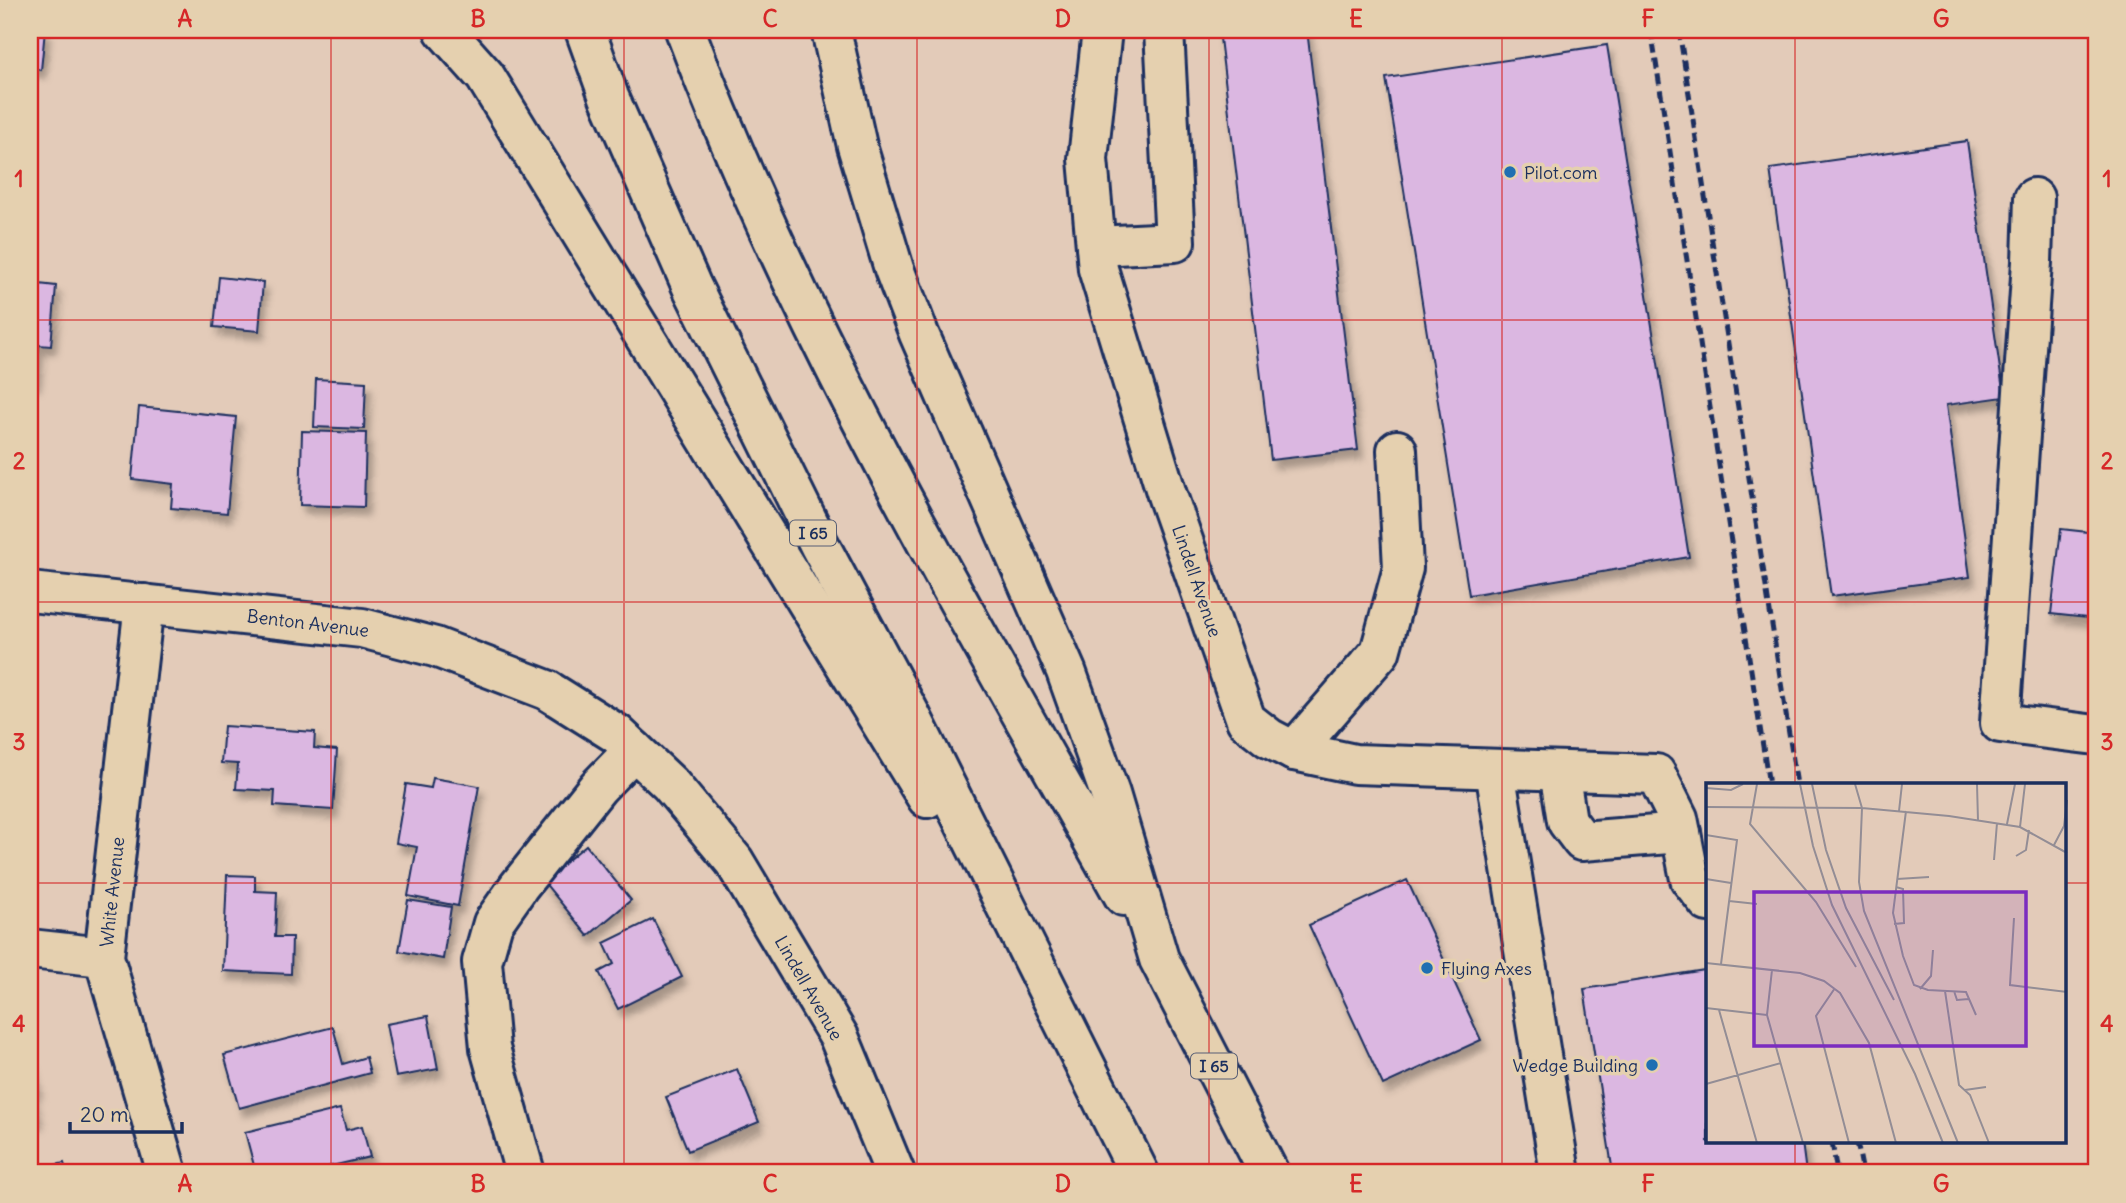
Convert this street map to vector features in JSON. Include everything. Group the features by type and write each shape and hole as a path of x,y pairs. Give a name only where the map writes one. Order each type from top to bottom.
{"main road":[{"path":"444,30 493,88 1064,1025"},
{"name":"I 65","path":"585,30 609,97 692,287 820,546 911,716 1139,1173"},
{"name":"I 65","path":"685,30 718,118 836,370 919,530 1160,959 1269,1173"},
{"path":"831,30 857,146 894,269 940,384 1066,671 1110,794 1160,959"},
{"name":"Lindell Avenue","path":"1102,30 1088,159 1098,269 1167,495 1246,720 1269,738 1294,751 1356,764 1656,775 1678,818 1681,833"},
{"path":"1096,246 1175,242 1164,30"},
{"path":"2034,198 2032,262 2000,723 2096,735"},
{"path":"1294,751 1380,652 1403,568 1396,450"},
{"name":"Benton Avenue","path":"30,592 362,628 435,647 547,690 617,734 670,784"},
{"name":"White Avenue","path":"144,604 104,957 167,1173"},
{"path":"525,1173 490,1048 482,962 493,923 519,886 598,787 634,750"},
{"path":"1495,770 1560,1173"},
{"path":"1559,771 1567,821 1582,841 1681,833 1690,879 1706,899"},
{"name":"Lindell Avenue","path":"670,784 734,861 832,1026 895,1173"},
{"path":"30,949 104,957"}],"building":[{"path":"30,30 45,30 41,70 30,68"},
{"path":"1219,30 1307,30 1358,450 1271,460"},
{"path":"1607,45 1689,557 1469,595 1386,78"},
{"path":"1967,141 2004,397 1946,405 1970,577 1831,596 1770,169"},
{"path":"219,277 263,282 259,331 214,327"},
{"path":"30,283 56,286 51,346 39,345 35,382 30,382"},
{"path":"316,379 366,382 364,429 314,427"},
{"path":"139,407 236,417 227,513 171,508 173,484 132,479"},
{"path":"302,431 366,433 364,507 300,505"},
{"path":"2061,529 2096,533 2096,619 2051,614"},
{"path":"224,726 315,732 314,748 337,750 333,810 274,806 275,791 236,789 238,764 221,763"},
{"path":"433,778 479,786 458,906 408,896 417,847 396,843 406,784 431,788"},
{"path":"586,845 631,900 588,936 543,881"},
{"path":"227,875 255,876 255,891 277,892 275,937 292,937 291,974 223,971"},
{"path":"1407,880 1481,1040 1383,1085 1309,925"},
{"path":"408,900 451,907 443,959 399,951"},
{"path":"653,919 682,977 618,1009 599,972 614,964 604,943"},
{"name":"Wedge Building","path":"1705,970 1706,1144 1802,1144 1806,1173 1613,1173 1584,989"},
{"path":"428,1016 438,1069 396,1077 386,1024"},
{"path":"333,1027 343,1064 366,1057 370,1073 239,1108 224,1055"},
{"path":"30,1060 37,1090 31,1091 38,1120 30,1122"},
{"path":"737,1069 759,1122 688,1151 666,1097"},
{"path":"340,1109 346,1130 362,1126 370,1157 302,1173 256,1173 245,1132"},
{"path":"64,1163 67,1173 30,1173 30,1171"},
{"path":"749,1165 751,1173 710,1173"},
{"path":"778,1167 779,1173 751,1173"}],"railway":[{"path":"1651,30 1769,783"},
{"path":"1679,30 1797,783"},
{"path":"1832,1144 1837,1173"},
{"path":"1857,1144 1863,1173"}],"place":[{"name":"Pilot.com","path":"1510,172"},
{"name":"Flying Axes","path":"1427,968"},
{"name":"Wedge Building","path":"1652,1065"}]}
